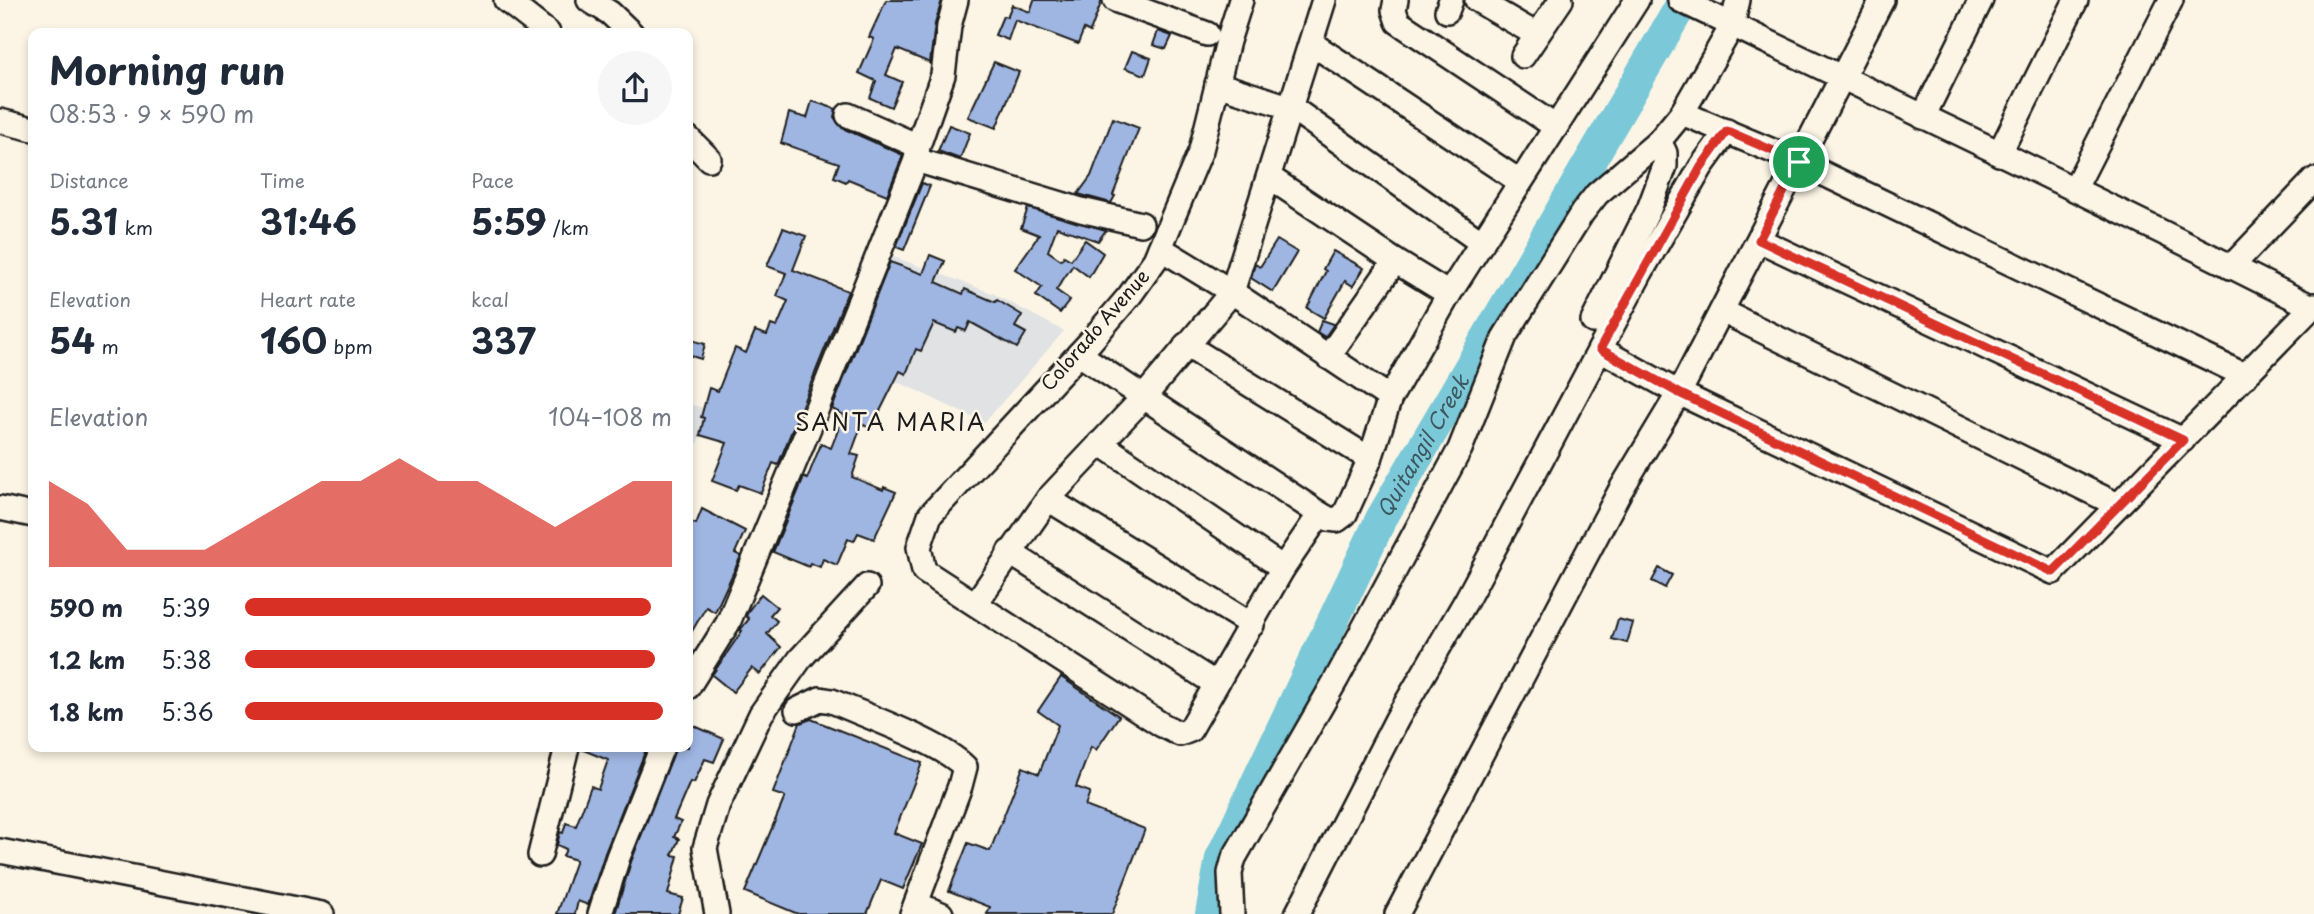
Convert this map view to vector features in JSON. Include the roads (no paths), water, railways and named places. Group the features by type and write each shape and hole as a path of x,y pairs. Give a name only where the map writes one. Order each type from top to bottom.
{"street":[{"path":"506,0 542,28"},
{"path":"589,0 610,13 626,28"},
{"path":"693,679 728,623 813,418 917,153 943,75 949,26 956,0"},
{"path":"1115,0 1207,34"},
{"name":"Colorado Avenue","path":"1216,684 1190,730 1180,734 924,571 919,547 930,515 1079,354 1130,295 1155,260 1201,150 1241,0"},
{"path":"976,603 1048,499 1143,398 1232,292 1324,0"},
{"path":"1396,0 1394,10 1398,22 1556,127"},
{"path":"1477,0 1537,35"},
{"path":"1523,56 1561,0"},
{"path":"1079,354 1320,514 1337,520 1345,514 1370,459 1390,398 1449,294 1637,0"},
{"path":"1600,349 1679,393 2053,572 2313,306 2075,188 1680,0"},
{"path":"1231,914 1230,873 1234,858 1337,678 1460,449 1505,336 1582,213 1597,194 1659,141 1682,113 1724,21 1738,0"},
{"path":"1397,914 1620,491 1679,393 1882,0"},
{"path":"1923,117 1981,0"},
{"path":"1999,154 2076,0"},
{"path":"2075,188 2171,0"},
{"path":"1311,43 1519,181"},
{"path":"1217,84 1292,108 1482,243"},
{"path":"1682,113 1799,162 2246,376"},
{"path":"848,115 917,153 1081,210 1141,224"},
{"path":"0,121 28,128"},
{"path":"1297,914 1397,719 1467,599 1600,349 1701,167 1727,131"},
{"path":"1593,321 1649,209 1665,166 1665,153 1659,141"},
{"path":"693,143 709,159"},
{"path":"1269,177 1449,294"},
{"path":"2231,267 2314,180"},
{"path":"1759,240 2183,440"},
{"path":"1160,248 1232,292 1390,398"},
{"path":"1328,357 1395,261"},
{"path":"1722,311 2118,505"},
{"path":"1186,345 1370,459"},
{"path":"1100,443 1283,568"},
{"path":"1048,499 1252,625"},
{"path":"0,508 28,514"},
{"path":"1009,552 1216,684 1283,568 1320,514"},
{"path":"716,914 705,848 718,805 761,715 800,659 867,586"},
{"path":"797,710 820,699 832,701 933,746 965,767 914,909 940,914"},
{"path":"540,855 566,752"},
{"path":"600,914 618,857 660,752"},
{"path":"0,851 266,909 322,914"}],"waterway":[{"name":"Quitangil Creek","path":"1211,914 1221,858 1381,519 1679,9 1680,0"}],"district":[{"name":"SANTA MARIA","path":"891,423"}]}
